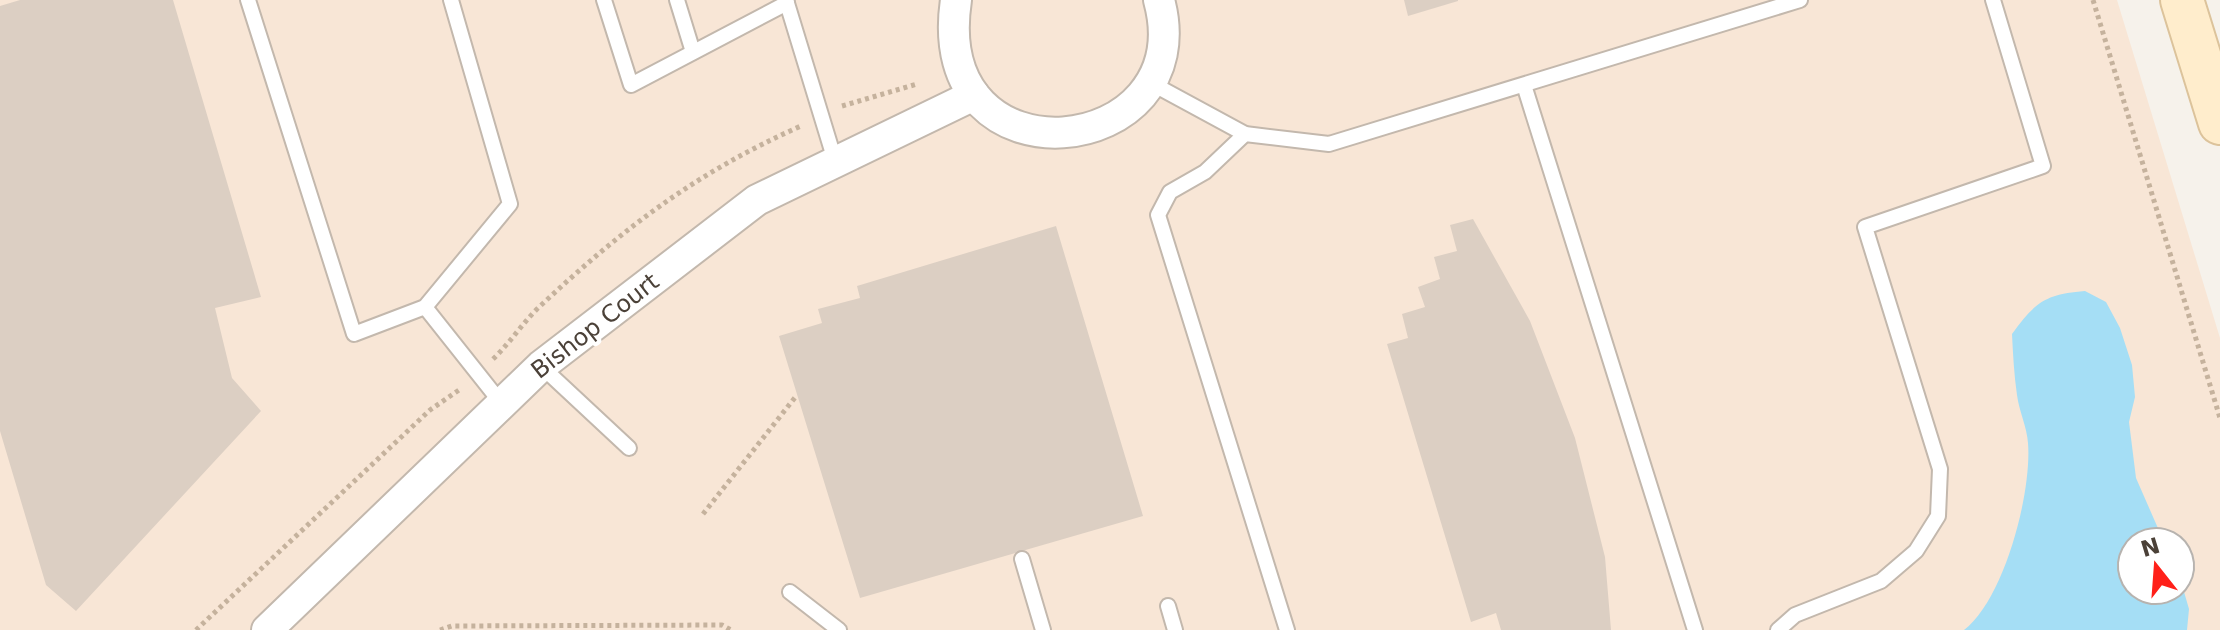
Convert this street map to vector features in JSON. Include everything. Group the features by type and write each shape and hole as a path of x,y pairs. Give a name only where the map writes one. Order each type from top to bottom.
{"main road":[{"path":"2182,0 2220,123"}],"street":[{"path":"956,0 951,33 959,69 974,95 1000,118 1031,132 1065,135 1099,127 1118,115 1149,82 1162,51 1163,17 1159,0"},
{"name":"Bishop Court","path":"267,630 541,366 757,200 836,165 974,95"}],"lane":[{"path":"248,0 354,334 425,307 510,204 451,0"},
{"path":"604,0 631,85 787,2 836,165"},
{"path":"677,0 693,52"},
{"path":"1149,82 1245,134 1329,144 1800,0"},
{"path":"1778,630 1795,615 1881,581 1916,551 1938,516 1940,469 1865,227 2043,166 1993,0"},
{"path":"1524,85 1695,630"},
{"path":"1245,134 1205,172 1170,192 1158,215 1287,630"},
{"path":"425,307 502,404"},
{"path":"541,366 629,448"},
{"path":"1022,559 1043,630"},
{"path":"790,592 839,630"},
{"path":"1168,606 1175,630"}],"path":[{"path":"2093,0 2220,418"},
{"path":"703,514 797,395"},
{"path":"440,630 452,626 706,625 722,625 731,630"}],"shaded area":[{"path":"0,0 2117,0 2220,338 2220,630 0,630"}],"water":[{"path":"2085,291 2106,302 2120,328 2132,365 2135,397 2129,422 2136,478 2157,526 2116,526 2116,606 2188,606 2187,630 1964,630 1978,615 2003,571 2025,489 2028,443 2017,395 2012,334 2035,307 2060,294"}],"building":[{"path":"20,0 173,0 261,297 215,308 232,378 261,411 76,611 46,585 0,431 0,6"},
{"path":"1404,0 1458,0 1458,1 1408,16"},
{"path":"1473,219 1530,321 1575,438 1605,557 1611,630 1501,630 1496,613 1471,622 1387,344 1408,338 1402,314 1425,307 1418,287 1440,279 1434,257 1457,251 1450,225"},
{"path":"1056,226 1143,516 860,598 779,336 822,323 818,309 860,298 857,286"}]}
